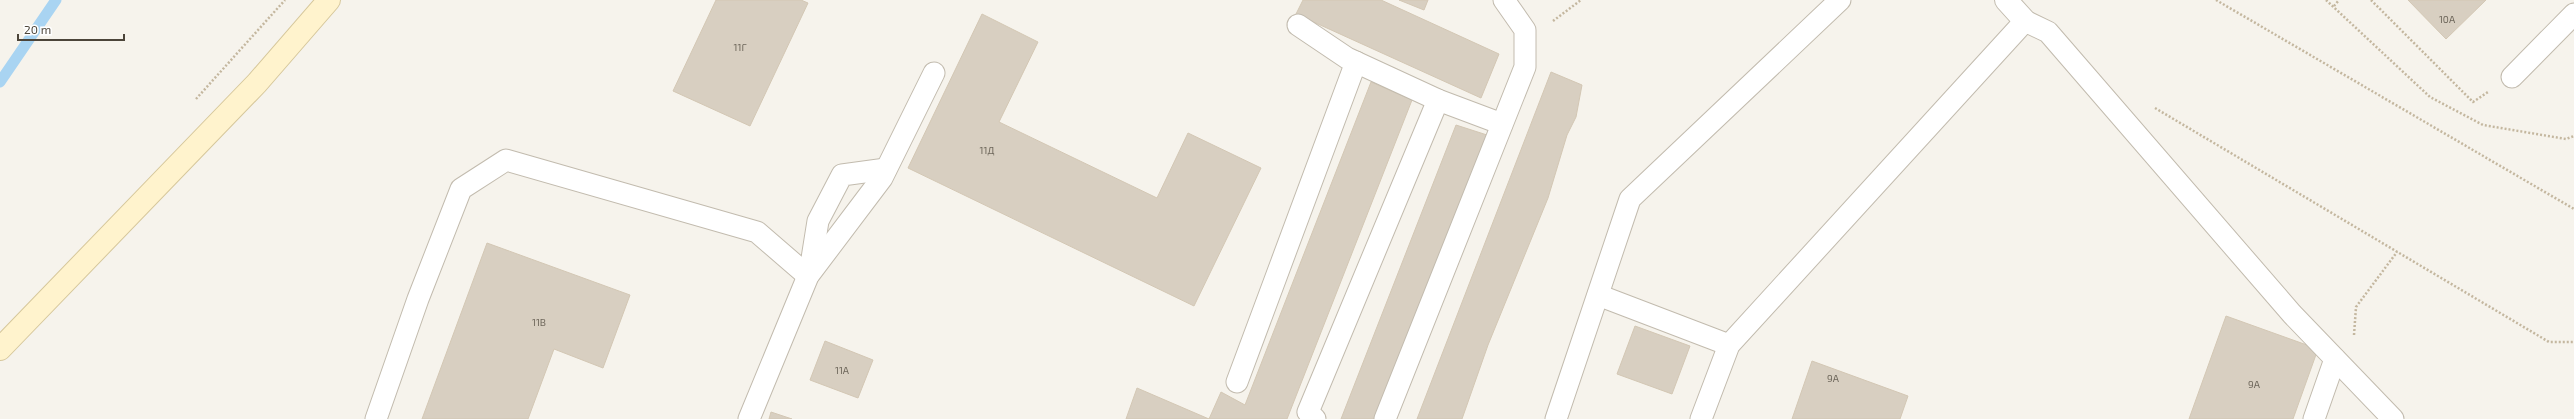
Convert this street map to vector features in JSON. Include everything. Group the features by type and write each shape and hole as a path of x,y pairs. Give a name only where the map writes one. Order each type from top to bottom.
{"street":[{"path":"0,349 257,82 329,0"},
{"path":"2006,0 2025,21"}],"lane":[{"path":"1385,419 1525,66 1525,30 1504,0"},
{"path":"1556,419 1630,199 1840,0"},
{"path":"2512,77 2574,14"},
{"path":"1701,419 1729,345 2025,21 2048,32 2292,314 2351,375 2384,415"},
{"path":"1298,26 1356,62 1438,100 1502,124"},
{"path":"1237,382 1356,62"},
{"path":"809,274 886,169 934,73"},
{"path":"1315,419 1308,412 1438,100"},
{"path":"376,419 418,299 461,189 506,160 757,232 809,274"},
{"path":"749,419 809,274 818,221 842,175 886,169"},
{"path":"1598,295 1729,345"},
{"path":"2314,419 2334,359"}],"path":[{"path":"2216,0 2574,209"},
{"path":"2326,0 2430,97 2483,125 2566,139 2574,136"},
{"path":"2334,6 2340,0"},
{"path":"2371,0 2474,102 2512,77"},
{"path":"2152,107 2549,342 2574,342"},
{"path":"2351,375 2356,307 2397,252"}],"building":[{"path":"716,0 801,0 808,3 750,126 673,91"},
{"path":"1303,0 1381,0 1499,54 1481,98 1296,14"},
{"path":"1399,0 1428,0 1424,10"},
{"path":"2408,0 2486,0 2446,39"},
{"path":"982,14 1038,42 999,122 1157,198 1188,133 1261,168 1194,306 908,168"},
{"path":"1551,72 1582,85 1576,117 1567,135 1548,198 1488,345 1462,419 1417,419"},
{"path":"1371,82 1412,100 1287,419 1209,419 1221,392 1245,405"},
{"path":"1456,125 1487,135 1377,419 1341,419"},
{"path":"487,243 630,295 603,368 554,349 528,419 422,419"},
{"path":"2226,316 2318,349 2293,419 2189,419"},
{"path":"1635,326 1690,346 1672,394 1617,374"},
{"path":"825,341 873,360 858,398 810,380"},
{"path":"1812,361 1908,396 1900,419 1792,419"},
{"path":"1137,388 1209,419 1126,419"},
{"path":"771,412 792,419 769,419"}],"waterway":[{"path":"0,82 56,0"}]}
